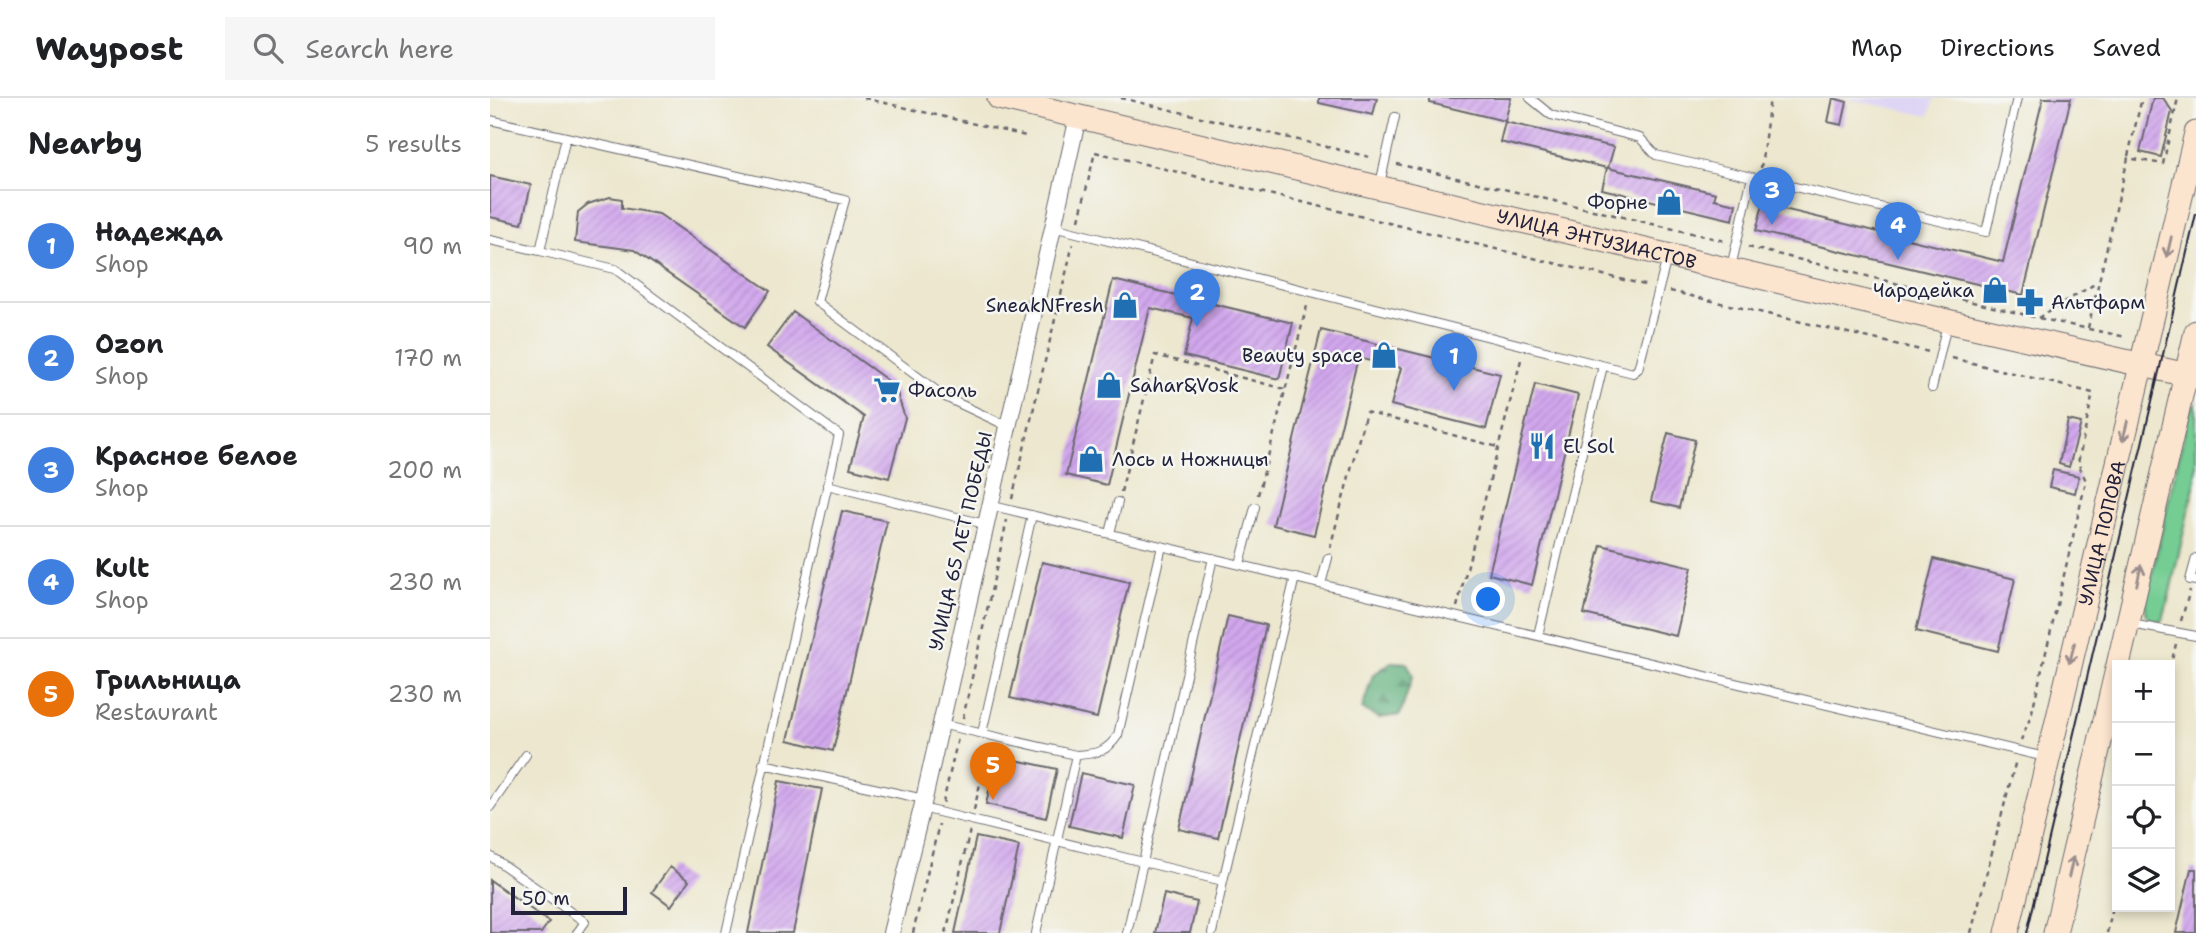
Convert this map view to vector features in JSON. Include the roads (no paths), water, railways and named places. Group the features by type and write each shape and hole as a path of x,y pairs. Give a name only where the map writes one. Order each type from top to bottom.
{"main road":[{"name":"УЛИЦА ЭНТУЗИАСТОВ","path":"999,98 1032,102 1078,117 2191,376"},
{"name":"УЛИЦА ПОПОВА","path":"2007,933 2196,133"},
{"path":"2120,660 2191,376 2196,332"},
{"path":"2055,933 2112,692"}],"street":[{"name":"УЛИЦА 65 ЛЕТ ПОБЕДЫ","path":"891,933 923,804 1078,117"}],"lane":[{"path":"1530,98 1551,115 1640,138 1656,155 1986,232 2017,98"},
{"path":"1380,187 1395,117"},
{"path":"490,120 845,200 817,302 945,397 1007,426"},
{"path":"540,251 566,137"},
{"path":"1730,270 1756,178"},
{"path":"1053,227 1633,373 1639,369 1668,255"},
{"path":"490,240 615,269 839,435 726,933"},
{"path":"1932,388 1947,321"},
{"path":"1538,635 1603,366"},
{"path":"827,485 985,524"},
{"path":"1110,533 1118,502"},
{"path":"989,505 2047,757"},
{"path":"1240,564 1255,507"},
{"path":"987,734 1032,515"},
{"path":"940,724 1076,755 1095,754 1110,748 1118,735 1162,546"},
{"path":"1127,933 1213,558"},
{"path":"1321,584 1328,558"},
{"path":"2196,558 2190,580 2196,581"},
{"path":"1212,933 1294,578"},
{"path":"2128,623 2196,636"},
{"path":"490,807 526,755"},
{"path":"1036,933 1076,755"},
{"path":"763,764 923,804 941,813 1223,881"},
{"path":"490,856 585,922 577,933"}],"tram line":[{"path":"2027,933 2196,214"}],"place":[{"name":"Форне","path":"1669,202"},
{"name":"Красное белое","path":"1772,225"},
{"name":"Kult","path":"1898,260"},
{"name":"Чародейка","path":"1995,290"},
{"name":"Альтфарм","path":"2030,302"},
{"name":"SneakNFresh","path":"1125,305"},
{"name":"Ozon","path":"1197,327"},
{"name":"Beauty space","path":"1384,355"},
{"name":"Sahar&Vosk","path":"1109,385"},
{"name":"Фасоль","path":"887,390"},
{"name":"Надежда","path":"1454,391"},
{"name":"El Sol","path":"1542,446"},
{"name":"Лось и Ножницы","path":"1091,459"},
{"name":"Грильница","path":"993,800"}]}
